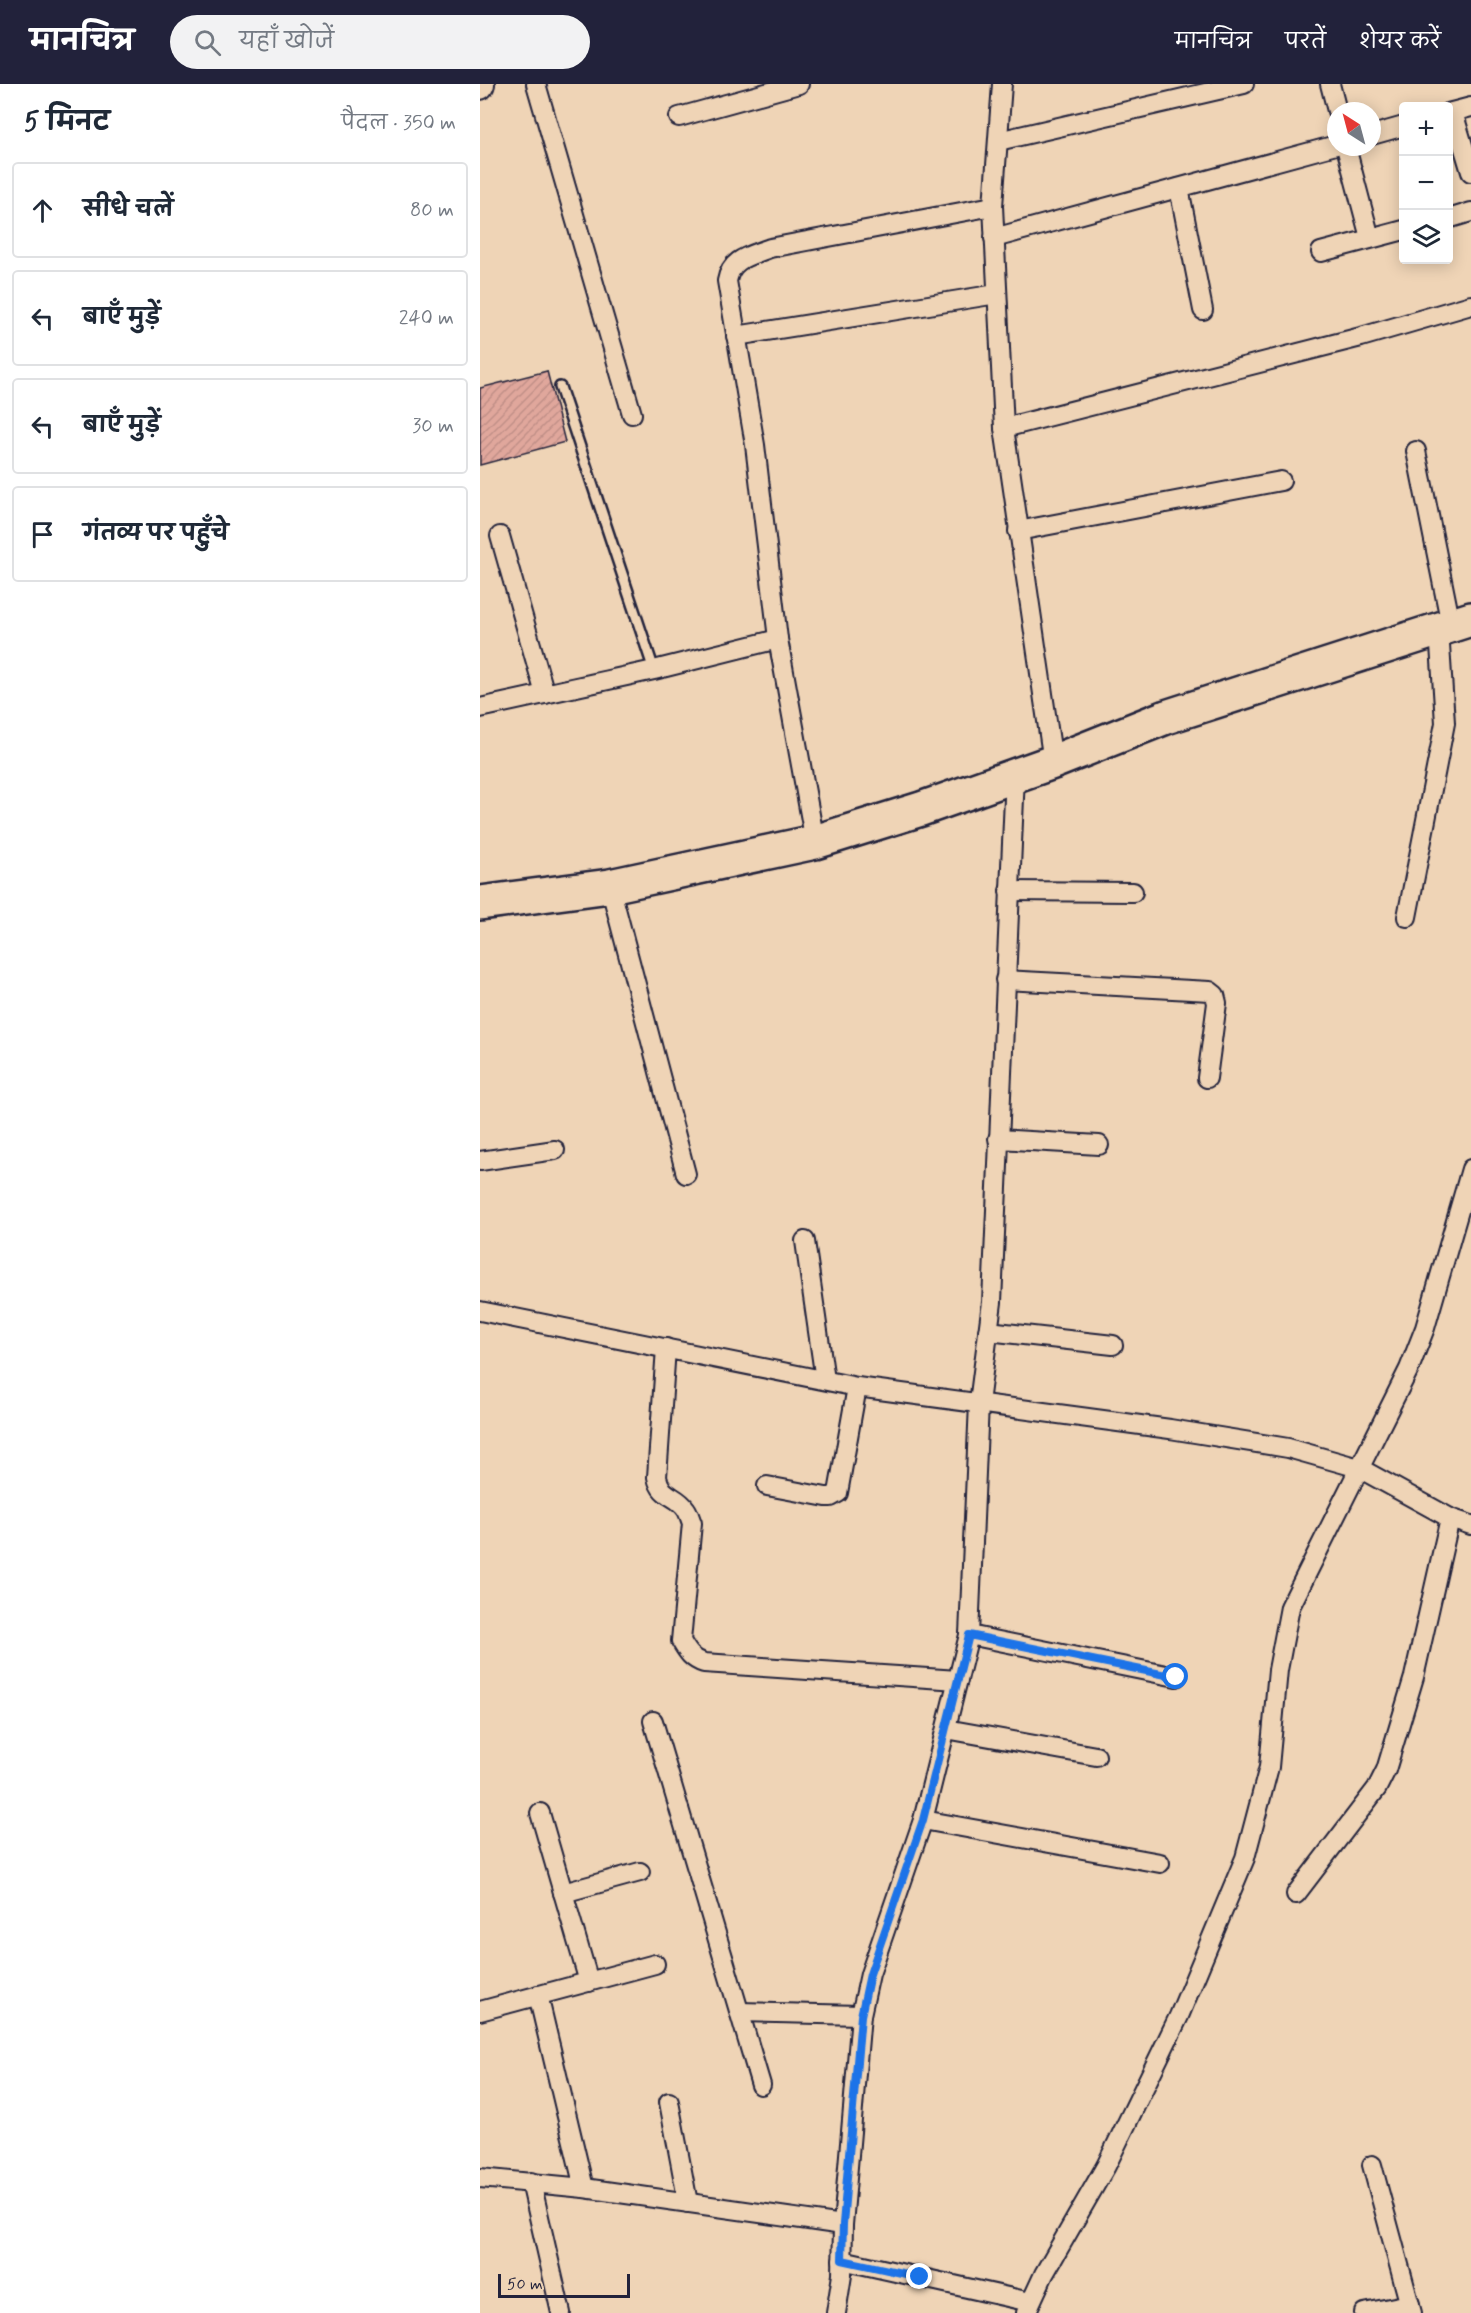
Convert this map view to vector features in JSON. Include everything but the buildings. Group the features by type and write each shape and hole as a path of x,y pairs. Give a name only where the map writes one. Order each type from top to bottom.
{"highway":[{"path":"480,903 610,886 815,842 1053,762 1166,717 1454,624"}],"street":[{"path":"536,84 633,414"},
{"path":"679,117 797,84"},
{"path":"1002,84 993,206 1004,428 1053,762"},
{"path":"998,141 1244,84"},
{"path":"1330,84 1335,102"},
{"path":"1453,112 1471,107"},
{"path":"1453,118 1471,172"},
{"path":"1381,132 1399,127"},
{"path":"994,238 1327,147"},
{"path":"1348,156 1370,238"},
{"path":"1179,188 1203,310"},
{"path":"815,842 778,639 755,445 727,281 729,269 735,262 770,248 993,206"},
{"path":"1453,218 1471,212"},
{"path":"1321,252 1399,231"},
{"path":"736,336 997,294"},
{"path":"1004,428 1361,337 1471,305"},
{"path":"1407,917 1445,723 1454,624 1416,451"},
{"path":"1018,531 1281,481"},
{"path":"500,536 545,694"},
{"path":"480,708 654,670 778,639"},
{"path":"836,2313 861,2016 870,1974 923,1820 969,1635 979,1403 992,1302 1015,774"},
{"path":"610,886 686,1174"},
{"path":"1010,891 1133,892"},
{"path":"1005,980 1210,991 1215,995 1217,1003 1208,1078"},
{"path":"998,1139 1099,1145"},
{"path":"480,1161 555,1150"},
{"path":"842,2260 1028,2308 1044,2274 1106,2166 1179,2016 1245,1857 1269,1767 1278,1670 1290,1607 1390,1409 1425,1328 1471,1169"},
{"path":"805,1241 825,1380"},
{"path":"480,1311 857,1387 1170,1429 1288,1448 1359,1468 1450,1518 1471,1525"},
{"path":"988,1331 1113,1346"},
{"path":"666,1348 657,1477 664,1493 679,1501 687,1510 692,1523 681,1641 688,1653 694,1659 704,1663 958,1680"},
{"path":"767,1486 826,1497 838,1493 857,1387"},
{"path":"1296,1894 1377,1788 1386,1770 1414,1677 1450,1518"},
{"path":"969,1635 1176,1677"},
{"path":"653,1721 761,2085"},
{"path":"946,1729 1096,1756"},
{"path":"540,1813 589,1982"},
{"path":"923,1820 1160,1863"},
{"path":"563,1893 640,1872"},
{"path":"481,2005 538,1995 655,1964"},
{"path":"538,1995 584,2188"},
{"path":"739,2012 861,2016"},
{"path":"669,2102 688,2203"},
{"path":"1364,2313 1411,2308 1372,2164"},
{"path":"480,2178 584,2188 843,2224"},
{"path":"531,2182 561,2313"}],"lane":[{"path":"560,387 654,670"}],"route":[{"path":"920,2277 842,2260 843,2224 861,2016 870,1974 923,1820 969,1635 1176,1677"}]}
